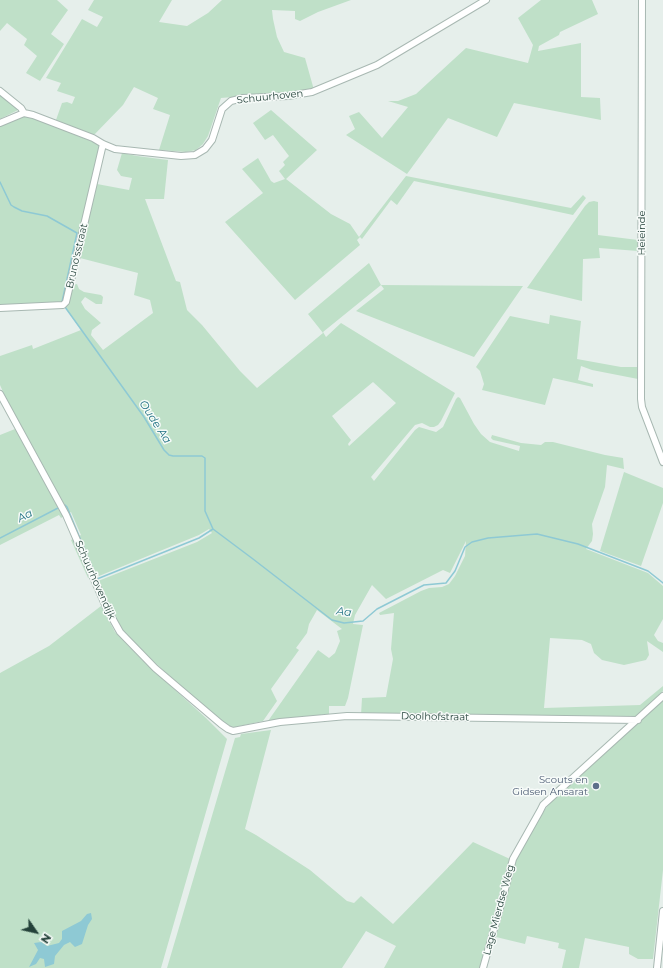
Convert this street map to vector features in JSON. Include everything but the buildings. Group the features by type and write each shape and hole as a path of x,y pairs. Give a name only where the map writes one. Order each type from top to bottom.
{"street":[{"name":"Schuurhoven","path":"24,113 94,138 103,144 116,148 137,152 181,156 195,155 205,149 212,140 222,109 231,101 243,98 288,96 312,92 377,66 486,0"},
{"name":"Heieinde","path":"642,0 642,407 663,462"},
{"path":"0,91 21,108 24,113 0,123"},
{"name":"Bruno'sstraat","path":"0,308 63,305 66,302 103,144"},
{"name":"Schuurhovendijk","path":"0,394 66,514 106,607 120,632 155,668 221,724 233,731"},
{"name":"Lage Mierdse Weg","path":"483,968 513,859 540,811 544,805 663,696"},
{"name":"Doolhofstraat","path":"233,731 280,722 347,716 638,720"},
{"path":"657,968 663,911"}],"green space":[{"path":"0,0 57,0 68,10 51,34 64,44 40,81 26,73 37,56 24,45 27,39 7,23 0,31"},
{"path":"94,0 172,0 159,22 187,26 208,13 222,0 351,0 318,12 300,21 295,19 295,11 272,10 277,37 284,52 305,58 314,90 221,98 208,136 203,144 196,150 186,152 159,150 170,115 153,109 158,98 134,87 123,105 93,136 56,120 62,103 67,102 72,104 75,97 57,91 61,83 46,78 82,19 97,27 103,17 88,10"},
{"path":"541,0 592,0 598,14 560,32 559,35 539,46 538,51 581,43 581,97 600,98 601,120 514,103 497,137 448,118 407,174 346,135 355,129 349,116 359,112 382,138 408,107 388,101 398,101 416,94 466,48 528,63 533,45 518,18"},
{"path":"0,93 18,110 0,119"},
{"path":"271,110 317,150 286,179 331,214 350,224 359,237 406,176 571,208 583,195 586,198 573,215 414,181 397,205 391,200 362,239 360,237 357,240 360,245 295,300 225,222 263,193 242,169 258,158 271,181 274,183 285,179 279,171 285,165 283,162 289,156 273,135 265,140 253,123"},
{"path":"26,115 98,144 101,148 80,232 77,234 62,302 0,305 0,125"},
{"path":"122,153 168,160 164,199 145,199 176,281 180,282 187,310 202,325 240,371 257,388 323,333 308,314 369,263 381,285 323,332 326,337 341,323 455,393 438,425 430,427 422,423 415,425 371,477 374,481 415,430 419,427 436,432 443,427 458,397 481,434 490,442 519,451 520,446 493,440 491,438 492,435 521,443 541,445 545,442 553,442 623,458 624,469 607,465 605,487 592,524 592,541 586,549 648,573 663,586 663,619 654,635 658,641 663,643 663,652 647,641 649,655 646,660 624,665 602,660 594,653 591,644 582,640 550,638 544,708 640,705 663,686 663,691 637,716 361,715 362,698 386,697 393,659 391,649 394,613 380,615 379,613 421,591 429,588 442,587 449,584 455,576 465,556 466,541 450,573 443,570 386,599 372,585 355,615 353,624 363,625 345,706 329,706 329,714 268,721 318,650 329,658 335,653 340,641 337,631 342,629 317,610 309,624 307,633 296,648 299,650 271,689 277,701 263,721 235,727 230,726 224,723 166,673 129,638 120,627 98,581 197,542 212,533 209,529 199,535 99,576 98,573 88,578 71,540 81,535 71,512 61,518 59,515 0,545 0,435 15,429 38,470 0,385 0,356 32,345 33,349 81,330 65,307 69,304 73,285 77,284 79,289 84,292 101,295 103,297 102,304 96,304 85,297 81,302 85,309 101,323 92,330 91,335 103,350 153,313 150,300 134,295 138,273 80,258 97,184 129,190 132,178 121,176 117,170","holes":["373,382 396,403 349,446 348,444 351,440 332,416"]},
{"path":"589,202 598,202 598,235 638,240 638,251 599,248 600,258 583,259 582,301 527,288 585,206"},
{"path":"381,285 523,286 474,357 356,311 384,289"},
{"path":"550,315 581,321 577,359 621,367 637,367 638,379 592,370 581,366 578,380 593,384 593,387 553,378 545,405 482,390 484,384 480,371 476,367 510,316 549,324"},
{"path":"624,472 663,488 663,503 641,566 600,551"},
{"path":"101,606 115,632 142,660 227,739 161,968 0,968 0,673 49,646"},
{"path":"663,700 663,870 653,959 638,959 629,954 629,947 585,938 579,968 562,968 566,950 558,948 559,943 527,936 525,944 496,937 515,862 541,814 551,802"},
{"path":"271,730 245,829 310,870 347,901 354,903 361,896 393,924 473,842 510,859 480,968 384,968 396,946 366,931 342,968 167,968 235,738 240,737 241,734"}],"water":[{"path":"91,913 92,919 88,925 82,944 75,947 70,942 64,945 55,956 54,964 45,967 44,959 40,958 36,964 29,967 38,950 34,943 41,942 47,946 59,943 62,939 62,931 81,921 87,914"}],"waterway":[{"name":"Oude Aa","path":"0,182 11,205 14,207 22,211 47,216 77,233 62,302"},
{"name":"Oude Aa","path":"65,307 144,417 164,450 169,455 173,456 202,456 205,458 205,511 213,529"},
{"name":"Aa","path":"65,505 97,579 199,538 213,529 332,620 344,623 363,621 377,609 424,585 446,583 455,571 465,547 472,542 488,538 537,534 578,544 648,571 663,583"},
{"name":"Aa","path":"0,538 58,508"}],"place":[{"name":"Scouts en Gidsen Ansarat","path":"596,786"}]}
